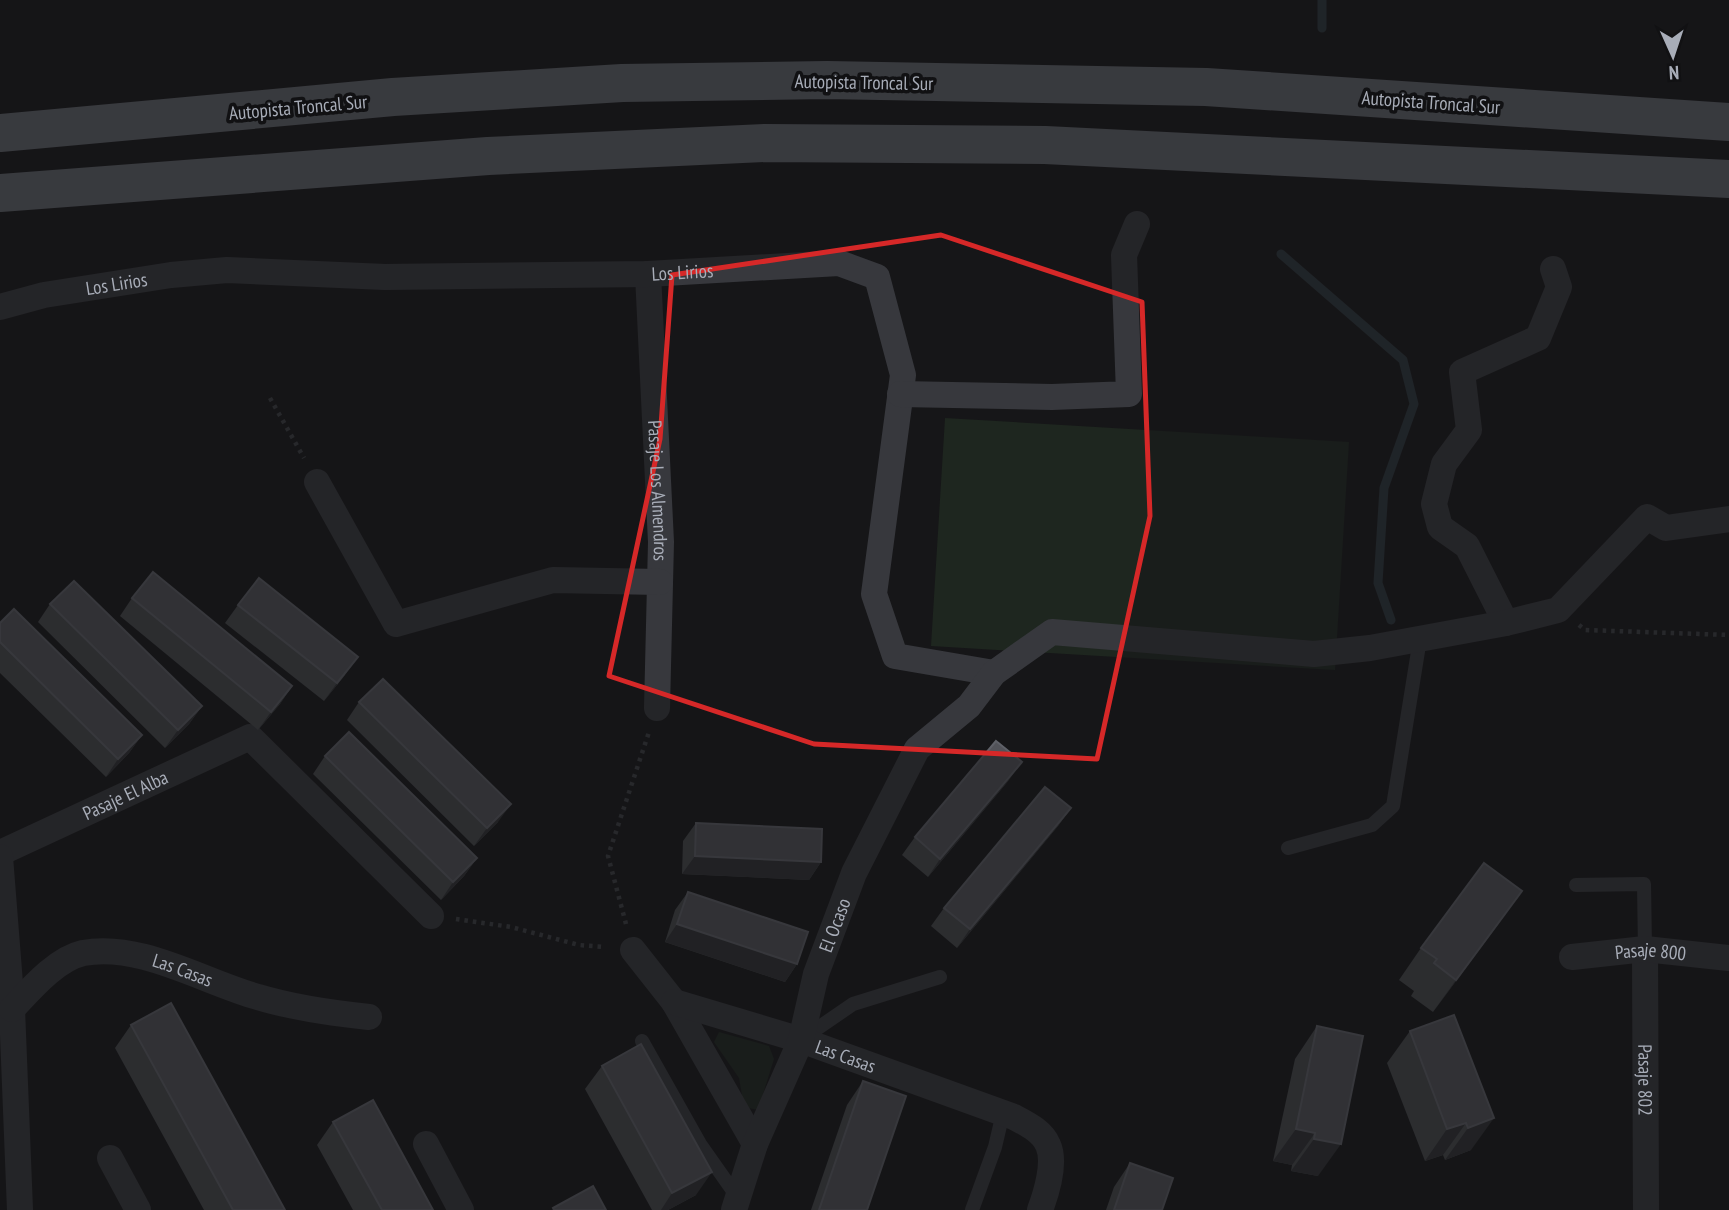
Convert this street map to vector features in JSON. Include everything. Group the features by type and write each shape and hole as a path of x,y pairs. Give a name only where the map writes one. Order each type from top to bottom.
{"highway":[{"name":"Autopista Troncal Sur","path":"0,133 447,94 622,83 827,80 1206,87 1729,122"},
{"path":"0,194 488,156 778,143 1045,145 1729,179"}],"street":[{"path":"900,394 1052,397 1129,394 1124,255 1138,224"},
{"name":"Los Lirios","path":"0,307 44,295 171,275 228,270 385,277 648,274 839,263 877,277 902,375 874,594 895,656 994,673"},
{"path":"1506,623 1467,547 1440,527 1434,504 1444,464 1469,430 1462,372 1538,338 1559,287 1553,269"},
{"name":"Pasaje Los Almendros","path":"648,274 661,542 657,708"},
{"path":"317,482 396,624 553,580 660,582"},
{"path":"1558,610 1647,517 1665,528 1729,519"},
{"name":"El Ocaso","path":"736,1204 755,1143 802,1040 816,974 854,873 917,749 969,706 994,673 1052,632 1314,654 1420,639 1558,610"},
{"name":"Pasaje El Alba","path":"0,855 250,737 431,916"},
{"path":"0,855 12,1009 20,1210"},
{"name":"Pasaje 800","path":"1572,957 1646,949 1729,958"},
{"name":"Pasaje 802","path":"1646,949 1646,1210"},
{"path":"633,950 674,1002 755,1143"},
{"name":"Las Casas","path":"12,1009 52,970 81,953 121,952 169,965 258,997 322,1012 369,1017"},
{"name":"Las Casas","path":"674,1002 802,1040 1008,1115 1034,1128 1049,1146 1050,1182 1040,1210"},
{"path":"426,1144 461,1210"},
{"path":"110,1158 138,1210"}],"lane":[{"path":"1287,848 1372,825 1393,806 1420,639"},
{"path":"1576,885 1644,884 1646,949"},
{"path":"802,1040 853,1004 940,977"},
{"path":"642,1041 736,1204"},
{"path":"972,1210 1008,1115"}],"path":[{"path":"270,398 317,482"},
{"path":"1558,610 1586,630 1729,635"},
{"path":"431,916 512,927 579,945 633,950 608,856 657,708"}],"highlighted area":[{"path":"941,235 1142,302 1150,516 1097,759 814,744 609,676 660,439 672,275"}],"shaded area":[{"path":"945,418 1349,442 1335,670 931,646"},
{"path":"719,1032 769,1046 774,1059 758,1110 744,1107 739,1078 714,1042"}],"building":[{"path":"153,572 292,686 271,712 132,598"},
{"path":"259,578 358,657 337,683 238,605"},
{"path":"74,581 202,706 178,730 50,604"},
{"path":"14,609 142,735 118,759 0,642 0,623"},
{"path":"383,679 511,804 487,828 359,702"},
{"path":"349,732 477,858 453,882 325,756"},
{"path":"996,741 1022,762 940,859 915,837"},
{"path":"1045,787 1071,808 970,929 944,908"},
{"path":"696,823 822,829 821,862 695,856"},
{"path":"1484,863 1522,891 1456,980 1434,963 1437,959 1421,948"},
{"path":"688,892 808,932 797,964 677,924"},
{"path":"171,1003 285,1210 233,1210 131,1025"},
{"path":"1454,1015 1494,1118 1468,1128 1466,1123 1447,1129 1410,1031"},
{"path":"1317,1026 1363,1036 1341,1144 1314,1139 1315,1133 1296,1129"},
{"path":"641,1044 712,1172 672,1193 602,1066"},
{"path":"863,1081 906,1096 867,1210 819,1210"},
{"path":"373,1100 433,1210 382,1210 333,1122"},
{"path":"1130,1163 1173,1178 1162,1210 1114,1210"},
{"path":"593,1186 606,1210 554,1210 553,1208"}],"waterway":[{"path":"1322,0 1322,28"},
{"path":"1281,254 1403,360 1414,404 1384,488 1378,583 1391,620"}]}
